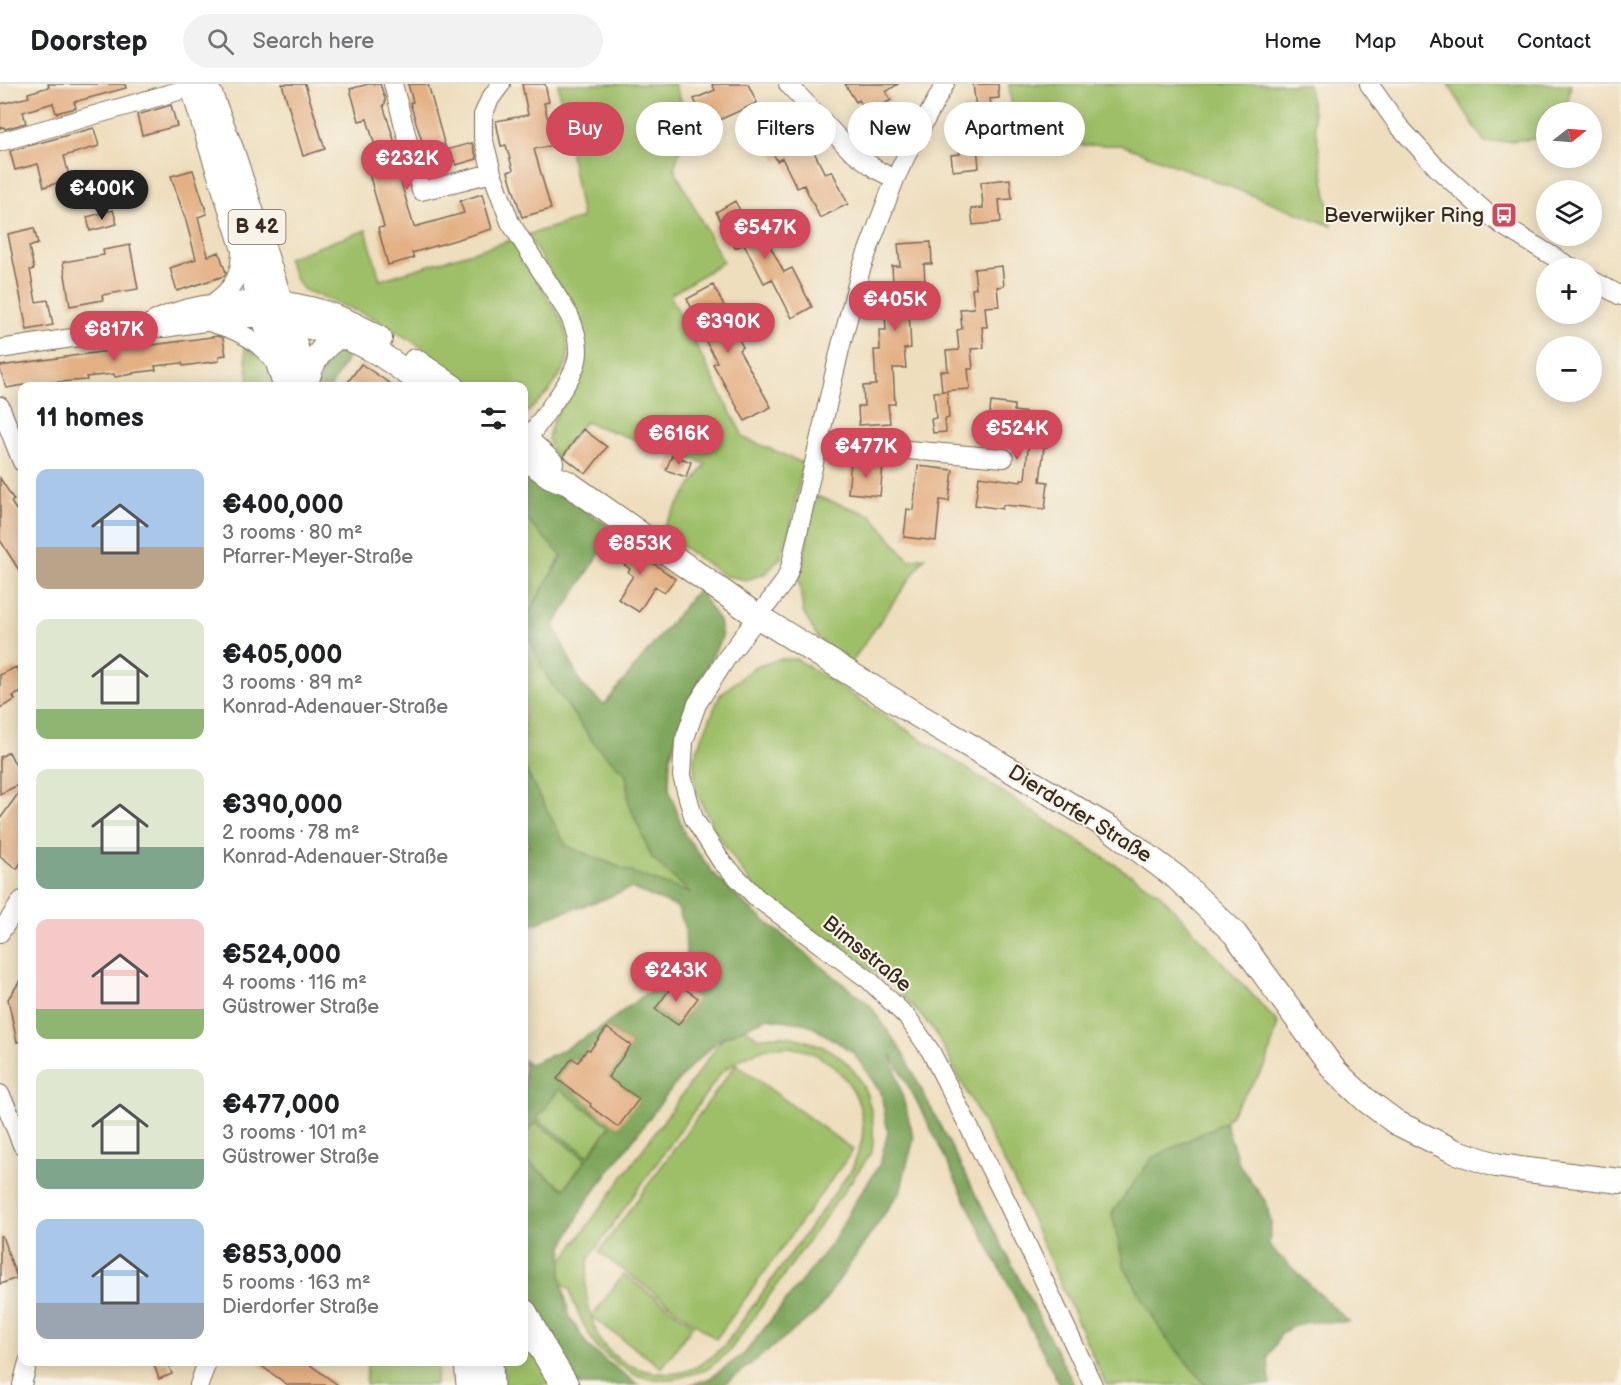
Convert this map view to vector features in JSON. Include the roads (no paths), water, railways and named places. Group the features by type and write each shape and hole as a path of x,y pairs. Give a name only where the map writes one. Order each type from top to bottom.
{"highway":[{"name":"B 42","path":"274,311 295,382"},
{"path":"528,1321 565,1385"},
{"path":"468,1366 470,1385"},
{"path":"489,1366 490,1385"}],"main road":[{"name":"B 42","path":"199,85 242,241 274,311"},
{"name":"B 42","path":"199,85 232,151 274,311"},
{"path":"274,311 372,350 420,382"},
{"path":"274,311 324,312 357,325 404,353 446,382"},
{"path":"295,382 308,373 314,359 325,345 339,336"},
{"name":"Dierdorfer Straße","path":"528,448 554,465 568,483 758,616 914,713 1111,829 1177,878 1235,934 1335,1071 1366,1100 1397,1123 1454,1151 1497,1165 1621,1181"}],"street":[{"path":"393,84 421,191 492,173"},
{"path":"501,84 490,99 483,115 483,137 492,173 510,222 569,315 577,337 578,355 571,378 528,439"},
{"path":"788,84 847,147 877,170 895,179"},
{"name":"Bimsstraße","path":"945,84 895,179 861,269 809,478 790,568 785,581 726,659 697,704 684,741 682,776 694,819 721,861 757,898 869,980 908,1018 931,1052 1093,1385"},
{"path":"1369,84 1398,124 1438,169 1503,226 1556,258"},
{"path":"0,142 199,85"},
{"path":"213,303 235,283 242,261 242,241"},
{"path":"1602,286 1621,296"},
{"path":"144,327 172,313 213,303 229,302 274,311"},
{"path":"0,349 144,327 164,328 246,317 274,311"},
{"path":"204,321 251,338 295,382"},
{"path":"0,406 18,452"},
{"path":"820,440 835,444 1004,458"},
{"path":"1,927 18,905"},
{"path":"0,1094 18,1134"},
{"path":"22,1385 27,1366"},
{"path":"199,1385 206,1366"}],"place":[{"name":"Beverwijker Ring","path":"1504,215"}]}
